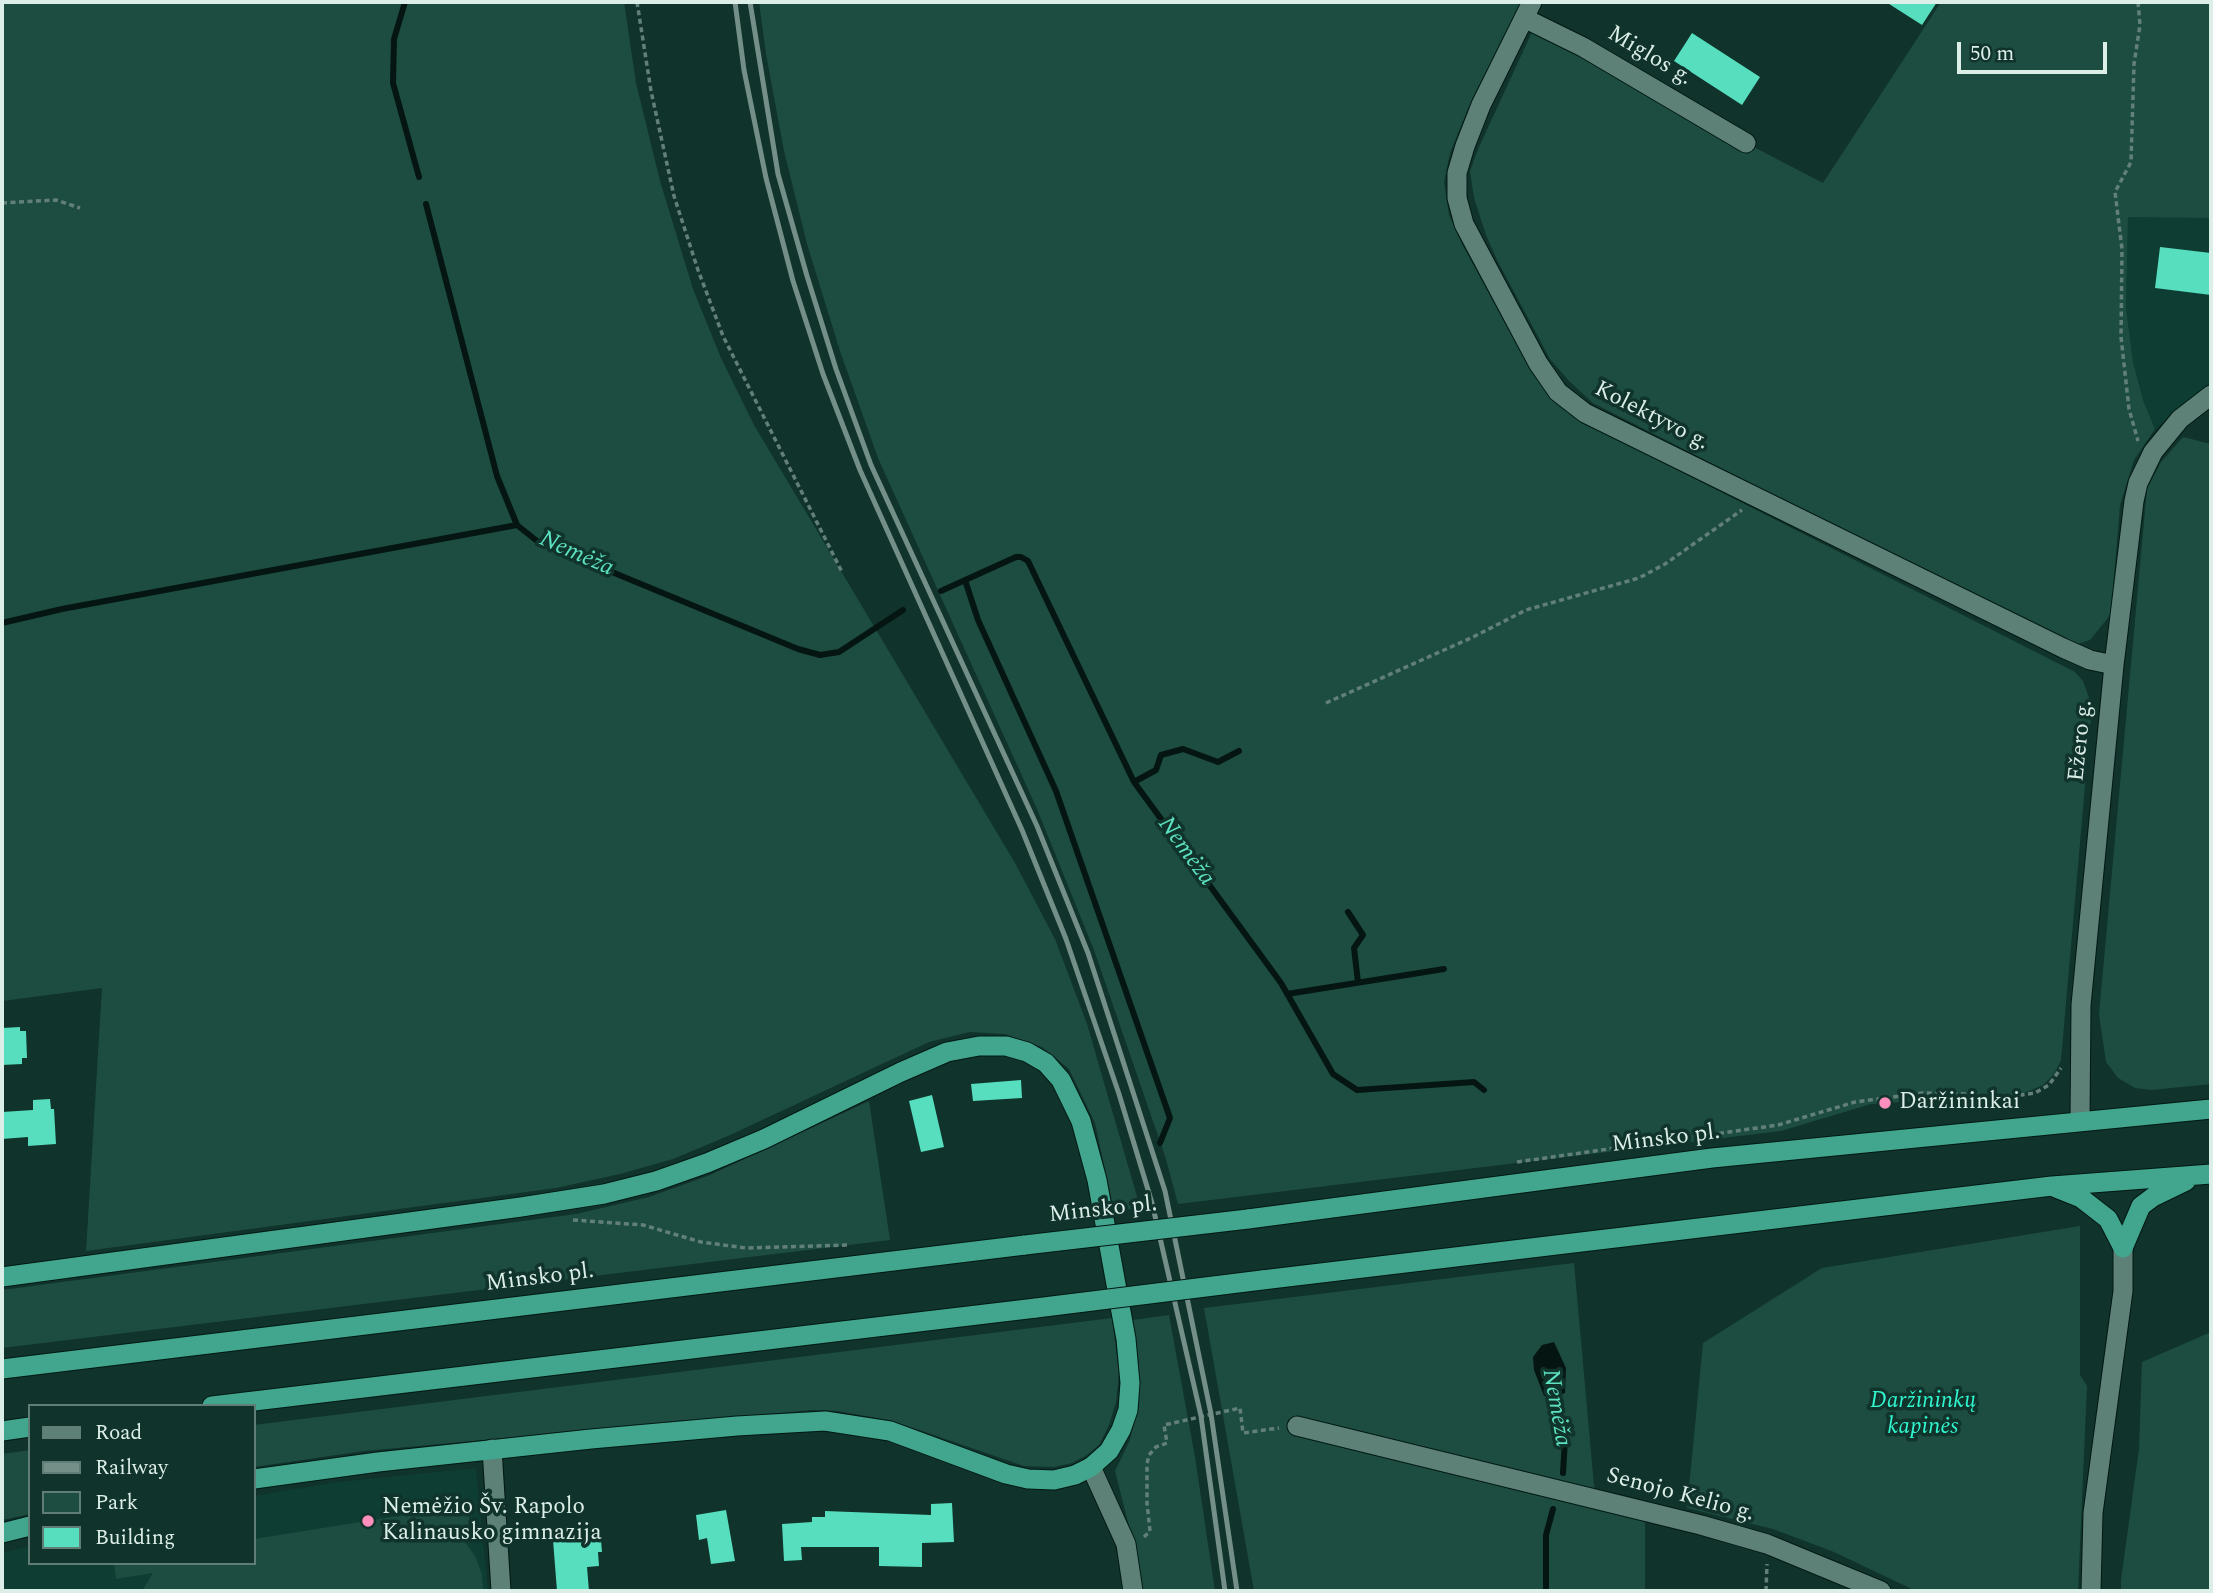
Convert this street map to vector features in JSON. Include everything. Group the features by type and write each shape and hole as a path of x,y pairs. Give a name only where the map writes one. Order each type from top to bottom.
{"highway":[{"path":"2,1277 521,1208 604,1194 656,1181 718,1158 947,1052 979,1046 1006,1046 1027,1052 1046,1063 1061,1080 1081,1121 1097,1180 1126,1339 1130,1383 1128,1410 1121,1430 1108,1451 1091,1467 1075,1475 1054,1480 1028,1479 1006,1474 890,1431 825,1421 737,1426 492,1450 365,1463 256,1479"},
{"name":"Minsko pl.","path":"2,1369 1248,1219 1712,1158 2211,1109"},
{"path":"229,1404 2052,1186 2204,1175"},
{"path":"2123,1248 2141,1206 2153,1197 2204,1175"},
{"path":"2052,1186 2081,1198 2108,1219 2123,1248"},
{"path":"2,1431 28,1427"},
{"path":"2,1533 28,1526"}],"street":[{"name":"Miglos g.","path":"1528,10 1583,47 1746,143"},
{"name":"Kolektyvo g.","path":"1528,10 1481,105 1457,173 1457,198 1464,223 1538,363 1558,392 1585,413 2063,648 2090,660 2114,665"},
{"name":"Ežero g.","path":"2080,1121 2081,1005 2114,665 2134,501 2153,452 2179,419 2211,395"},
{"path":"2091,1591 2093,1513 2123,1291 2123,1248"},
{"name":"Senojo Kelio g.","path":"1297,1426 1701,1525 1767,1544 1881,1591"},
{"path":"492,1450 501,1591"},
{"path":"1091,1467 1126,1544 1133,1591"}],"path":[{"path":"637,2 651,91 668,170 698,270 723,336 842,572"},
{"path":"2138,2 2140,25 2134,64 2132,162 2115,192 2122,249 2121,337 2129,409 2146,466"},
{"path":"2,203 56,200 80,208"},
{"path":"1326,703 1474,637 1527,610 1639,578 1710,535 1758,498"},
{"path":"1516,1162 1778,1125 1855,1102 1923,1093 1972,1094 1995,1099 2035,1093 2049,1085 2062,1068 2064,1058"},
{"path":"569,1220 643,1225 701,1242 746,1248 862,1244"},
{"path":"1126,1544 1150,1531 1147,1464 1149,1455 1156,1447 1167,1443 1164,1425 1240,1408 1243,1433 1297,1426"},
{"path":"1766,1591 1767,1544"}],"shaded area":[{"path":"2128,216 2211,218 2211,383 2155,429 2143,400 2133,362 2126,308"},
{"path":"1554,1342 1566,1368 1565,1393 1555,1397 1544,1396 1534,1370 1533,1357 1542,1345"},
{"name":"Nemėžio Šv. Rapolo Kalinausko gimnazija","path":"476,1468 488,1591 2,1591 2,1553 28,1546 28,1565 256,1565 256,1496 338,1482"}],"green space":[{"path":"2,2 624,2 636,83 660,181 693,289 721,358 754,425 1015,863 1055,939 1087,1024 1140,1207 1114,1212 1095,1123 1069,1069 1042,1047 1005,1034 970,1032 929,1042 728,1136 673,1159 620,1174 556,1188 86,1251 102,988 2,1001"},
{"path":"759,2 1521,2 1469,106 1450,153 1444,182 1449,215 1462,244 1531,371 1551,397 1593,427 2075,672 2083,681 2092,706 2061,1060 2054,1074 2043,1085 2019,1095 1871,1104 1781,1131 1178,1204 1165,1156 1094,950 1037,809 878,458 840,351 807,244 784,151"},
{"path":"1941,2 2211,2 2211,218 2128,217 2126,308 2133,362 2143,400 2155,429 2134,460 2120,505 2111,614 2090,640 2071,646 1593,403 1550,359 1497,260 1474,198 1470,171 1532,32 1823,183"},
{"path":"2183,437 2211,444 2211,1084 2151,1090 2135,1088 2118,1078 2106,1062 2099,1014 2147,489 2161,462"},
{"path":"869,1101 890,1240 2,1348 2,1290 576,1214 649,1197 710,1175"},
{"name":"Daržininkų kapinės","path":"2080,1226 2080,1375 2087,1386 2078,1591 1916,1591 1834,1552 1773,1529 1687,1508 1703,1343 1822,1268"},
{"path":"1574,1263 1596,1508 1645,1520 1645,1591 1254,1591 1204,1308"},
{"path":"1169,1315 1195,1457 1215,1591 1141,1591 1136,1554 1115,1471 1130,1440 1138,1404 1133,1320"},
{"path":"1112,1318 1119,1373 1116,1402 1099,1445 1072,1463 1054,1467 1024,1466 893,1421 838,1411 812,1410 364,1451 256,1467 256,1425"},
{"path":"2211,1332 2211,1591 2121,1591 2139,1449 2142,1362"},
{"path":"28,1450 28,1514 2,1520 2,1454"},
{"path":"467,1505 470,1524 448,1529 464,1541 475,1556 482,1574 483,1591 142,1591 153,1573 116,1579 114,1565 256,1565 256,1539"}],"building":[{"path":"1886,2 1937,2 1922,25"},
{"path":"1692,33 1760,77 1742,105 1674,61"},
{"path":"2160,247 2211,253 2211,295 2155,288"},
{"path":"20,1027 20,1031 26,1031 27,1058 22,1058 22,1064 2,1065 2,1028"},
{"path":"1021,1080 1022,1098 973,1101 971,1084"},
{"path":"932,1095 944,1147 921,1152 909,1101"},
{"path":"50,1099 51,1109 54,1109 56,1144 28,1146 28,1137 2,1139 2,1112 33,1110 33,1100"},
{"path":"952,1503 954,1542 922,1543 922,1567 879,1566 879,1547 801,1547 802,1560 784,1561 782,1524 812,1522 812,1517 825,1517 825,1511 931,1515 931,1504"},
{"path":"726,1510 735,1561 711,1564 707,1538 699,1540 696,1515"},
{"path":"600,1529 602,1552 598,1552 599,1566 587,1567 589,1591 557,1591 553,1540 567,1539 566,1532"}],"waterway":[{"name":"Nemėža","path":"405,2 394,39 393,83 419,177"},
{"name":"Nemėža","path":"426,204 497,476 517,525 537,541 798,649 820,655 839,652 903,610"},
{"path":"2,623 62,609 517,525"},
{"name":"Nemėža","path":"941,591 1016,557 1028,561 1134,782 1281,983 1333,1074 1357,1090 1474,1082 1484,1090"},
{"path":"965,580 978,620 1056,791 1170,1118 1160,1143"},
{"path":"1134,782 1156,770 1161,755 1183,749 1218,762 1239,751"},
{"path":"1348,912 1363,935 1354,948 1358,982"},
{"path":"1287,994 1444,969"},
{"name":"Nemėža","path":"1553,1391 1565,1439 1563,1473"},
{"name":"Nemėža","path":"1546,1591 1546,1535 1553,1509"}],"railway":[{"path":"735,2 744,70 766,178 793,281 823,374 860,470 1022,830 1066,939 1119,1094 1152,1203 1201,1416 1225,1591"},
{"path":"750,2 778,174 836,369 871,465 1037,826 1088,953 1165,1191 1211,1414 1237,1591"}],"place":[{"name":"Daržininkai","path":"1885,1103"},
{"name":"Nemėžio Šv. Rapolo Kalinausko gimnazija","path":"368,1521"}]}
